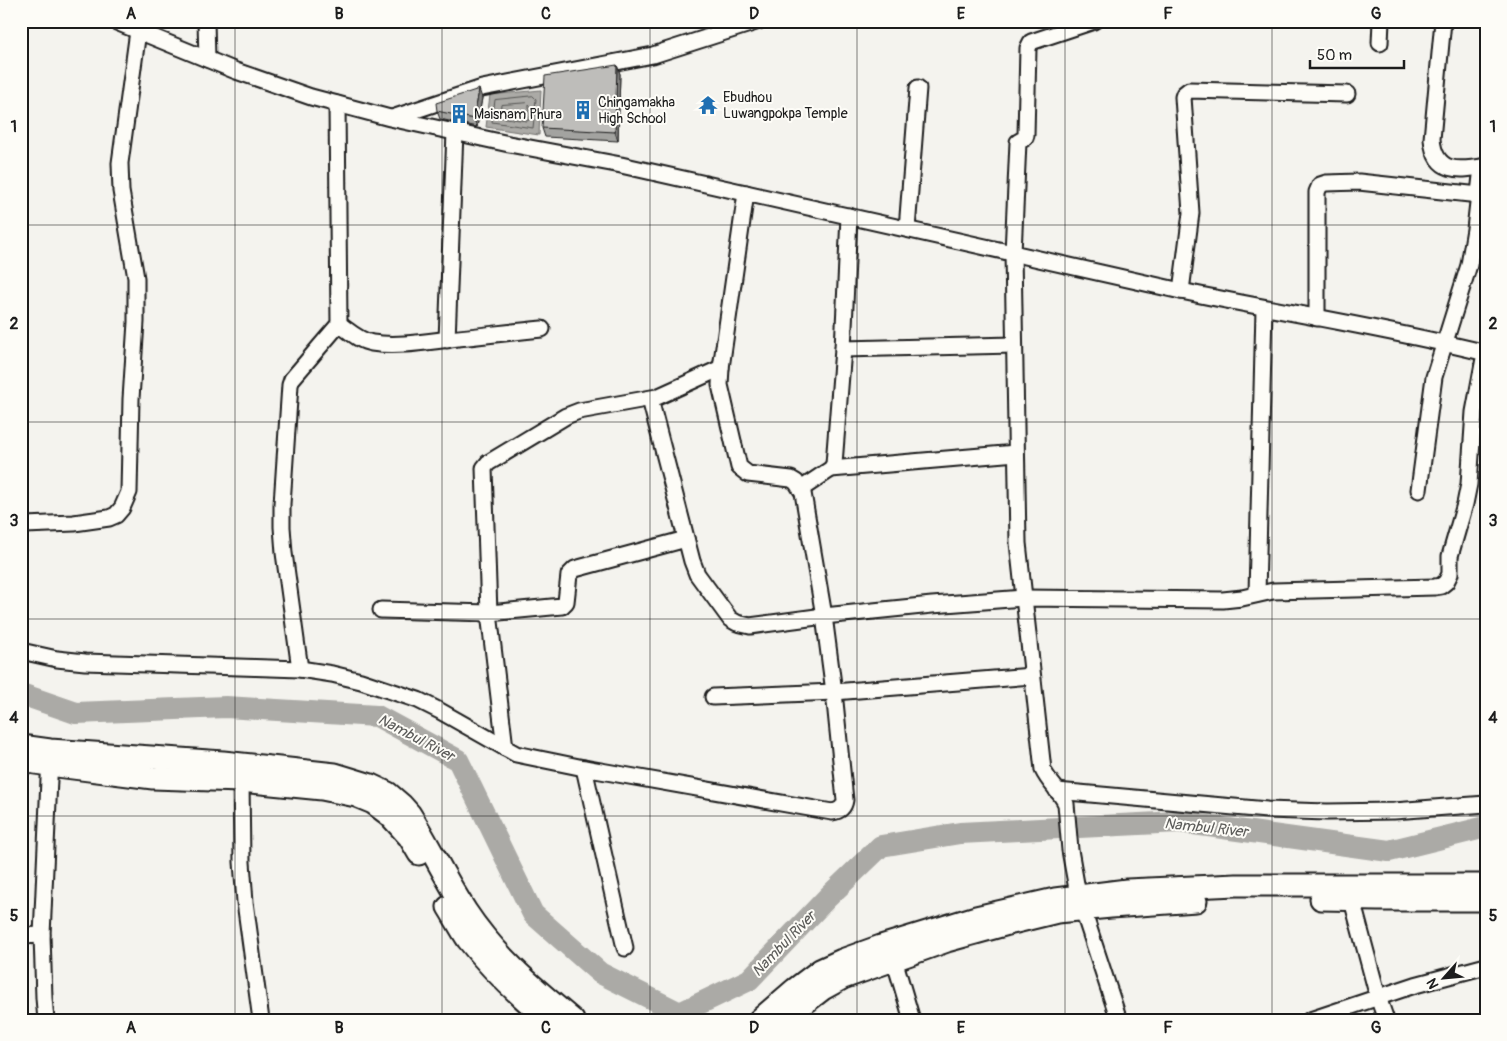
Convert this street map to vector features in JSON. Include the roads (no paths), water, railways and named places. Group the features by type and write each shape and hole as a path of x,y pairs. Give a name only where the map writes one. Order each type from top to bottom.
{"highway":[{"path":"21,746 49,758 153,778 241,781 322,789 356,796 373,803 390,816 409,837 468,939 506,983 548,1020"},
{"path":"21,761 49,758 223,762 335,774 371,785 388,794 410,814 466,910 506,962 573,1020"},
{"path":"783,1020 823,989 843,978 947,941 1012,922 1057,912 1081,902 1127,890 1236,885 1486,885"},
{"path":"759,1020 820,970 842,960 881,946 1017,906 1081,902 1295,898 1486,900"}],"street":[{"path":"114,21 236,71 311,97 390,118 509,144 620,165 1181,291 1444,342 1486,353 1474,412 1465,504 1450,556 1450,574 1446,582 1441,586 1435,587 1273,591 1223,600 1024,598 824,616 750,626 737,623 730,619 697,574 686,539 650,399"},
{"path":"206,21 207,59"},
{"path":"390,118 482,88 653,55 759,21"},
{"path":"1094,21 1031,42 1028,45 1026,135 1024,139 1018,142 1013,253 1018,543 1043,770 1066,804 1070,850 1081,902 1118,1020"},
{"path":"1380,43 1381,21"},
{"path":"1419,490 1433,383 1469,265 1484,166 1454,169 1444,165 1433,149 1432,139 1443,21"},
{"path":"21,524 74,523 109,518 116,515 122,508 129,492 136,278 121,190 120,163 138,31"},
{"path":"907,229 918,88"},
{"path":"1181,291 1191,213 1184,94 1189,90 1348,94"},
{"path":"300,669 284,553 282,498 290,385 296,373 339,324 337,104"},
{"path":"448,340 455,132"},
{"path":"1317,318 1317,192 1320,185 1326,183 1359,182 1479,195"},
{"path":"21,651 57,659 85,662 300,669 332,674 361,681 418,700 516,754 584,768 823,810 837,811 841,809 845,800 834,692 824,616 803,493 796,482 791,479 748,474 738,467 720,385 746,193"},
{"path":"801,489 831,469 834,464 843,348 849,216"},
{"path":"1257,594 1264,308"},
{"path":"339,324 360,339 373,343 416,344 542,329"},
{"path":"843,348 1014,345"},
{"path":"505,748 489,613 484,468 488,463 566,416 579,411 650,399 721,368"},
{"path":"831,469 1016,453"},
{"path":"381,610 489,613 562,606 566,602 569,575 575,569 686,539"},
{"path":"714,698 834,692 1032,676"},
{"path":"46,1020 42,935 49,758"},
{"path":"584,768 626,948"},
{"path":"241,781 242,862 245,902 261,1020"},
{"path":"1057,791 1267,810 1327,812 1394,811 1486,804"},
{"path":"1352,900 1386,1020"},
{"path":"21,936 42,935"},
{"path":"894,959 912,1020"},
{"path":"1310,1020 1415,985 1486,966"}],"water":[{"path":"541,90 539,135 486,127 490,95"}],"waterway":[{"name":"Nambul River","path":"21,694 76,713 226,707 377,716 458,760 533,914 600,973 680,1013 749,980 828,897 881,846 960,833 1179,822 1389,851 1486,827"}],"place":[{"name":"Ebudhou Luwangpokpa Temple","path":"708,105"},
{"name":"Chingamakha High School","path":"583,110"},
{"name":"Maisnam Phura","path":"459,114"}]}
